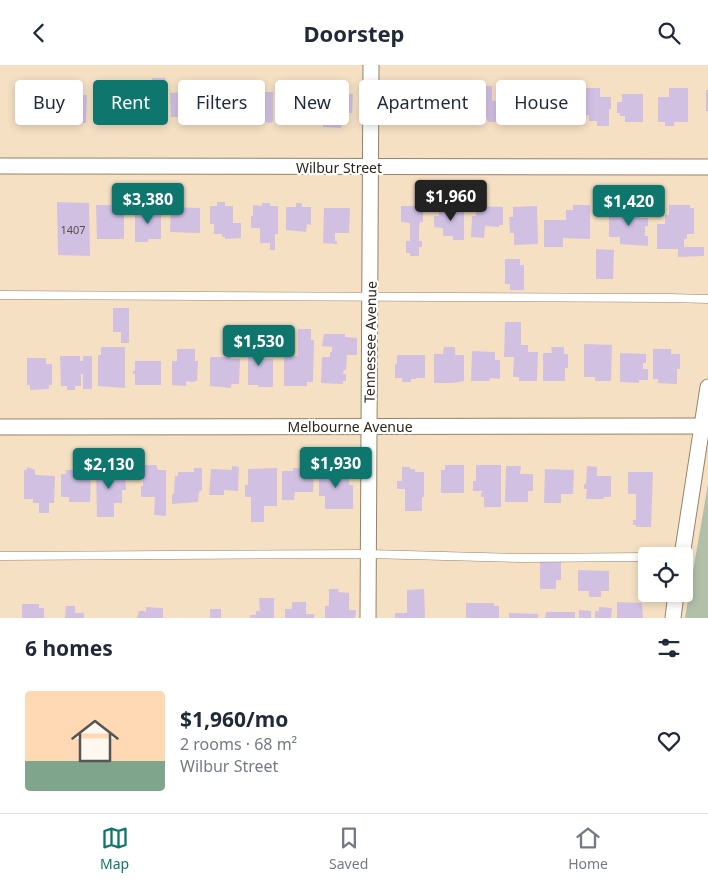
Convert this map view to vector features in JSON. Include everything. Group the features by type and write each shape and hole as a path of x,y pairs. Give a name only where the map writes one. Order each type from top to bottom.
{"street":[{"name":"Tennessee Avenue","path":"368,618 371,65"},
{"name":"Wilbur Street","path":"0,166 708,167"},
{"path":"683,547 708,387"},
{"name":"Melbourne Avenue","path":"0,427 701,426"},
{"path":"673,618 675,602"}],"lane":[{"path":"0,295 708,299"},
{"path":"0,556 368,554 638,557"}],"green space":[{"path":"708,484 708,618 685,618 688,602 693,602 693,571"}],"building":[{"path":"152,78 165,78 165,80 152,80"},
{"path":"486,86 492,86 492,101 496,101 496,122 489,122 487,118"},
{"path":"586,88 600,88 600,97 611,97 609,126 597,126 597,121 589,121 589,115 586,115"},
{"path":"669,88 688,88 688,122 674,122 674,126 665,126 665,122 658,122 658,97 669,97"},
{"path":"706,90 708,90 708,111 706,111"},
{"path":"178,92 178,117 171,117 170,93"},
{"path":"265,92 273,92 273,121 271,123 265,122"},
{"path":"349,94 353,94 352,113 349,113"},
{"path":"622,94 643,94 643,122 625,122 625,116 620,116 620,113 617,113 617,102 622,102"},
{"path":"83,95 87,95 86,123 83,123"},
{"path":"323,125 342,125 341,128 323,127"},
{"path":"57,202 89,203 90,256 58,255"},
{"path":"217,202 225,202 225,206 233,206 233,223 241,223 241,238 225,239 225,237 222,237 222,234 214,234 214,224 210,224 210,206 217,206"},
{"path":"262,203 278,206 278,234 275,234 275,250 270,250 270,243 260,243 260,228 251,228 253,205 262,206"},
{"path":"296,203 302,203 302,207 311,207 311,225 307,224 306,232 286,230 286,207 296,207"},
{"path":"96,205 111,205 111,209 124,209 124,239 97,239"},
{"path":"573,205 590,205 590,239 563,238 563,247 544,247 544,220 566,220 566,210 573,210"},
{"path":"669,205 690,205 690,208 694,208 694,234 687,234 687,239 684,239 684,247 704,247 704,256 678,257 678,249 657,249 657,224 665,224 665,215 669,215"},
{"path":"401,206 423,206 423,222 420,222 419,227 419,241 422,241 422,247 419,247 419,256 410,256 410,253 406,253 406,241 410,241 410,223 401,222"},
{"path":"441,206 464,206 464,240 453,240 453,236 443,236 443,228 434,227 434,216 439,216 439,208"},
{"path":"476,206 503,207 503,225 499,225 499,227 485,226 484,238 471,237 472,216 476,216"},
{"path":"537,206 538,244 514,245 514,233 510,233 509,217 513,217 513,207"},
{"path":"620,206 630,206 630,211 641,211 640,218 648,218 648,226 645,226 645,236 648,236 648,246 620,244 620,237 609,237 609,217 620,217"},
{"path":"146,207 153,207 153,211 161,211 161,239 135,242 135,211 146,211"},
{"path":"171,207 200,208 200,233 170,232"},
{"path":"324,208 350,208 349,233 335,233 337,244 323,243"},
{"path":"596,249 614,250 613,279 596,279"},
{"path":"505,259 520,259 520,265 524,265 524,290 510,290 510,284 505,284"},
{"path":"113,308 129,308 129,343 121,343 121,332 113,332"},
{"path":"505,322 521,322 521,345 528,345 528,352 538,352 537,381 519,381 519,377 513,377 514,357 504,357"},
{"path":"298,329 311,329 311,340 314,340 313,382 307,382 307,386 284,386 284,355 298,356"},
{"path":"324,334 345,334 345,337 357,338 357,355 347,355 346,370 344,370 343,374 346,374 346,381 343,381 343,384 321,383 322,357 330,357 330,352 332,352 332,347 322,346"},
{"path":"248,341 261,341 261,359 273,359 273,387 248,385"},
{"path":"584,344 612,345 611,381 595,381 595,377 584,377"},
{"path":"101,347 125,347 125,388 98,386 98,355 101,355"},
{"path":"444,347 455,347 455,355 464,355 464,381 434,383 434,354 443,354"},
{"path":"551,347 564,347 564,354 568,354 568,368 565,368 565,381 543,381 543,353 552,353"},
{"path":"177,349 195,349 195,361 198,361 197,381 186,381 186,386 172,385 172,361 177,361"},
{"path":"653,349 671,349 671,354 680,354 677,384 658,383 658,379 653,379"},
{"path":"472,351 495,352 495,360 500,360 500,379 490,378 489,381 471,381"},
{"path":"620,353 646,354 646,363 643,363 643,369 648,369 648,380 639,380 639,383 620,382"},
{"path":"397,355 425,355 425,378 411,379 411,382 402,382 402,378 395,378"},
{"path":"60,356 80,356 80,361 83,361 83,356 92,356 92,389 83,389 83,374 81,374 81,386 75,386 75,390 67,390 67,386 61,386"},
{"path":"210,357 240,359 239,384 231,385 231,388 210,386"},
{"path":"27,358 46,358 46,364 52,364 52,385 49,385 49,389 30,390 30,385 27,385"},
{"path":"135,361 161,361 161,385 135,385 135,374 133,374 133,371 135,371"},
{"path":"143,465 156,465 158,470 166,470 166,516 154,515 155,497 141,497"},
{"path":"445,465 464,465 464,493 441,493 441,470 445,470"},
{"path":"476,465 501,465 501,507 484,507 484,497 481,497 481,493 484,491 473,491 473,481 476,481"},
{"path":"232,466 239,467 238,491 224,490 224,495 209,495 211,469 232,470"},
{"path":"506,466 521,466 520,474 533,474 533,491 528,491 528,502 505,502"},
{"path":"587,466 597,467 597,476 611,476 611,497 586,499 587,489 584,489 584,484 586,484"},
{"path":"27,467 35,470 35,475 55,476 54,503 49,503 49,513 39,513 39,503 33,503 33,499 24,499 24,470 27,470"},
{"path":"402,467 410,467 410,469 415,469 415,472 424,472 422,511 405,511 405,489 397,489 397,481 402,481"},
{"path":"194,468 202,468 202,490 199,492 198,502 172,504 175,476 178,476 178,472 194,472"},
{"path":"277,468 277,506 264,506 264,522 251,522 251,497 245,497 245,485 248,485 248,469"},
{"path":"293,468 314,469 313,492 295,492 294,500 282,500 282,471 293,471"},
{"path":"319,468 342,468 342,472 349,472 349,485 353,485 353,509 325,509 325,496 319,496"},
{"path":"82,469 91,470 90,502 69,502 69,497 61,497 61,474 66,474 66,470 81,470 82,474"},
{"path":"96,469 125,469 126,490 122,490 122,503 114,503 114,517 97,517"},
{"path":"545,469 574,470 573,494 561,494 561,503 544,503"},
{"path":"628,472 653,472 651,527 636,527 636,525 633,525 633,520 636,520 636,494 628,494"},
{"path":"540,562 561,562 561,580 556,580 556,589 540,589"},
{"path":"578,570 609,571 609,591 601,591 601,597 589,597 589,591 578,591"},
{"path":"329,589 339,589 338,592 349,593 349,610 356,610 355,618 325,618 325,606 329,606"},
{"path":"424,589 425,618 395,618 395,613 407,613 407,590"},
{"path":"259,598 274,598 274,618 250,618 250,615 256,615 256,611 260,611"},
{"path":"292,602 306,602 306,614 314,614 314,618 285,618 285,609 292,609"},
{"path":"617,602 642,603 643,618 617,618"},
{"path":"466,603 494,603 494,606 499,606 499,618 466,618"},
{"path":"22,604 39,604 39,608 44,608 44,618 22,618"},
{"path":"66,606 75,606 75,613 84,613 84,618 65,618"},
{"path":"146,607 163,608 163,618 137,618 139,611 145,611 146,613"},
{"path":"599,607 612,608 611,618 595,618 595,611 599,611"},
{"path":"210,609 221,609 221,618 210,618"},
{"path":"579,610 591,611 591,618 579,618"},
{"path":"546,612 575,612 575,618 545,618"},
{"path":"509,613 538,614 538,618 509,618"}]}
